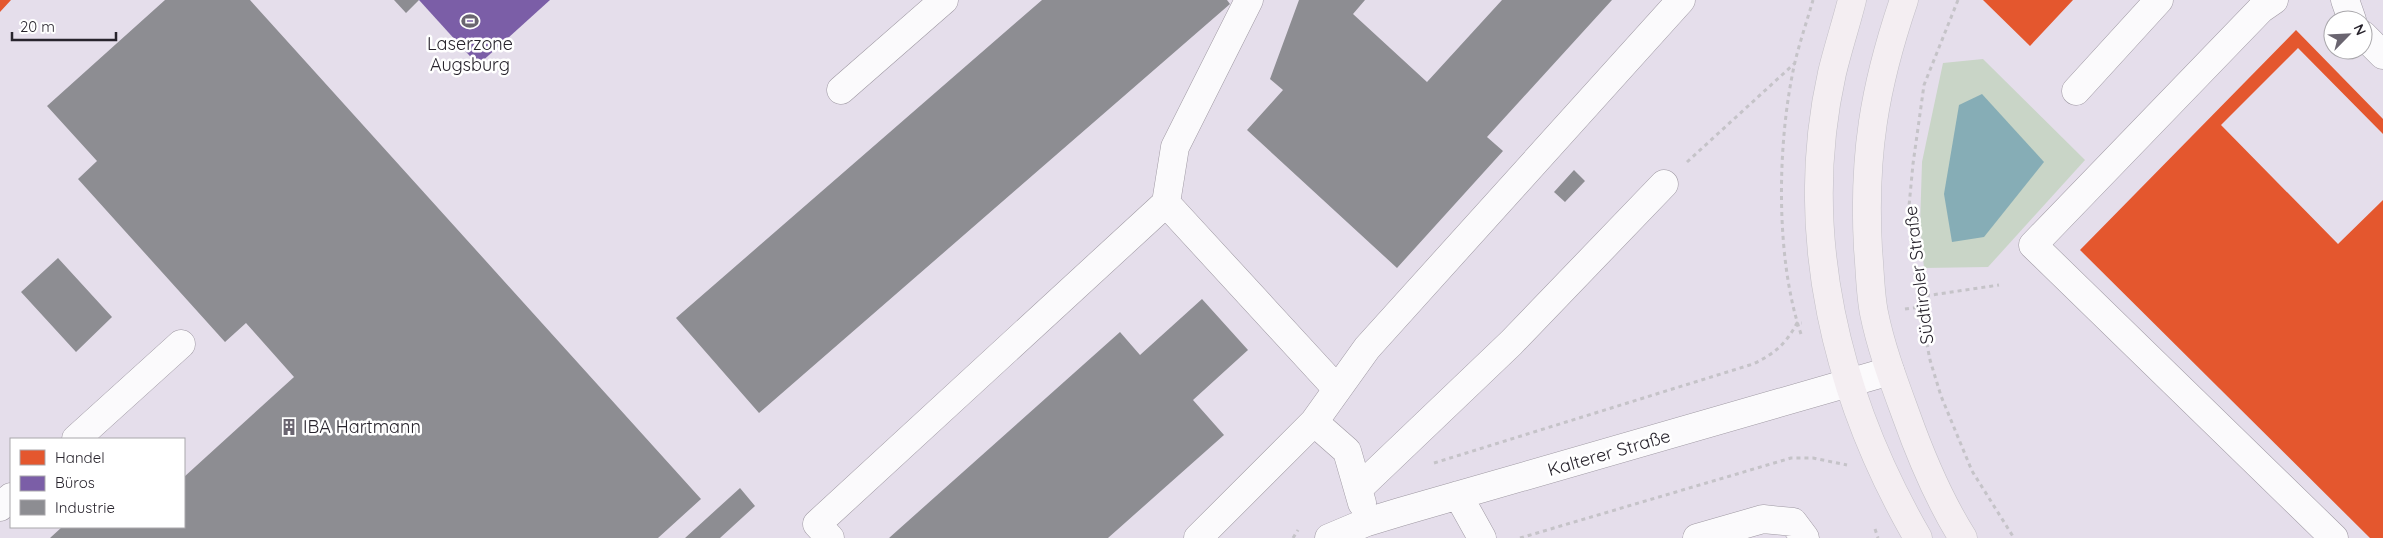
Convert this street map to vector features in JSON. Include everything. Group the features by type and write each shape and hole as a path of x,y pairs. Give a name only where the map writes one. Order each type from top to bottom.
{"main road":[{"path":"1852,0 1832,74 1824,122 1820,177 1824,278 1830,319 1848,384 1869,441 1899,504 1918,538"},
{"path":"1904,0 1887,52 1875,100 1867,180 1867,229 1874,312 1890,371 1917,445 1951,518 1963,538"}],"street":[{"path":"841,90 944,0"},
{"path":"830,538 817,524 1166,203 1175,147 1249,0"},
{"path":"1198,538 1314,422 1367,348 1681,0"},
{"path":"2076,91 2159,0"},
{"path":"2274,0 2261,9 2033,245 2334,538"},
{"path":"2373,45 2383,55"},
{"path":"1358,489 1511,342 1664,184"},
{"path":"1166,203 1337,389"},
{"path":"77,438 181,344"},
{"name":"Kalterer Straße","path":"1329,538 1367,522 1890,371"},
{"path":"1314,422 1348,451 1367,522"},
{"path":"1458,495 1482,538"},
{"path":"0,507 10,498"},
{"path":"1697,538 1763,518 1793,522 1805,538"}],"path":[{"name":"Südtiroler Straße","path":"1958,0 1924,85 1916,128 1909,206 1918,296 1930,360 1954,430 1972,471 2014,538"},
{"path":"1664,184 1795,63"},
{"path":"1918,296 1999,285"},
{"path":"1430,465 1753,364 1778,349 1788,340 1797,324"},
{"path":"1520,538 1791,458 1813,458 1849,466"}],"green space":[{"path":"1983,59 2085,160 1988,267 1924,268 1920,226 1922,162 1943,63"}],"water":[{"path":"1982,94 2044,162 1984,237 1952,242 1944,194 1959,105"}],"building: Handel":[{"path":"0,0 11,0 0,12"},
{"path":"1983,0 2073,0 2030,46"},
{"path":"2296,30 2323,58 2323,60 2325,60 2383,119 2383,134 2298,48 2221,125 2338,244 2383,200 2383,538 2370,538 2080,250"}],"building: Büros":[{"path":"419,0 550,0 478,65"}],"building: Industrie":[{"path":"165,0 250,0 701,499 658,538 50,538 61,528 185,528 185,476 294,377 246,323 225,342 78,179 97,161 47,106"},
{"path":"394,0 419,0 406,13"},
{"path":"1042,0 1227,0 1230,4 759,413 676,318"},
{"path":"1299,0 1365,0 1353,14 1427,82 1502,0 1612,0 1487,137 1503,151 1397,268 1247,130 1283,90 1270,79"},
{"path":"1574,170 1585,181 1565,202 1554,192"},
{"path":"58,258 112,317 76,352 21,292"},
{"path":"1202,299 1248,350 1193,400 1224,435 1108,538 889,538 1120,332 1140,355"},
{"path":"740,488 755,506 720,538 685,538"}],"place":[{"name":"Laserzone Augsburg","path":"470,21"},
{"name":"IBA Hartmann","path":"289,427"}]}
